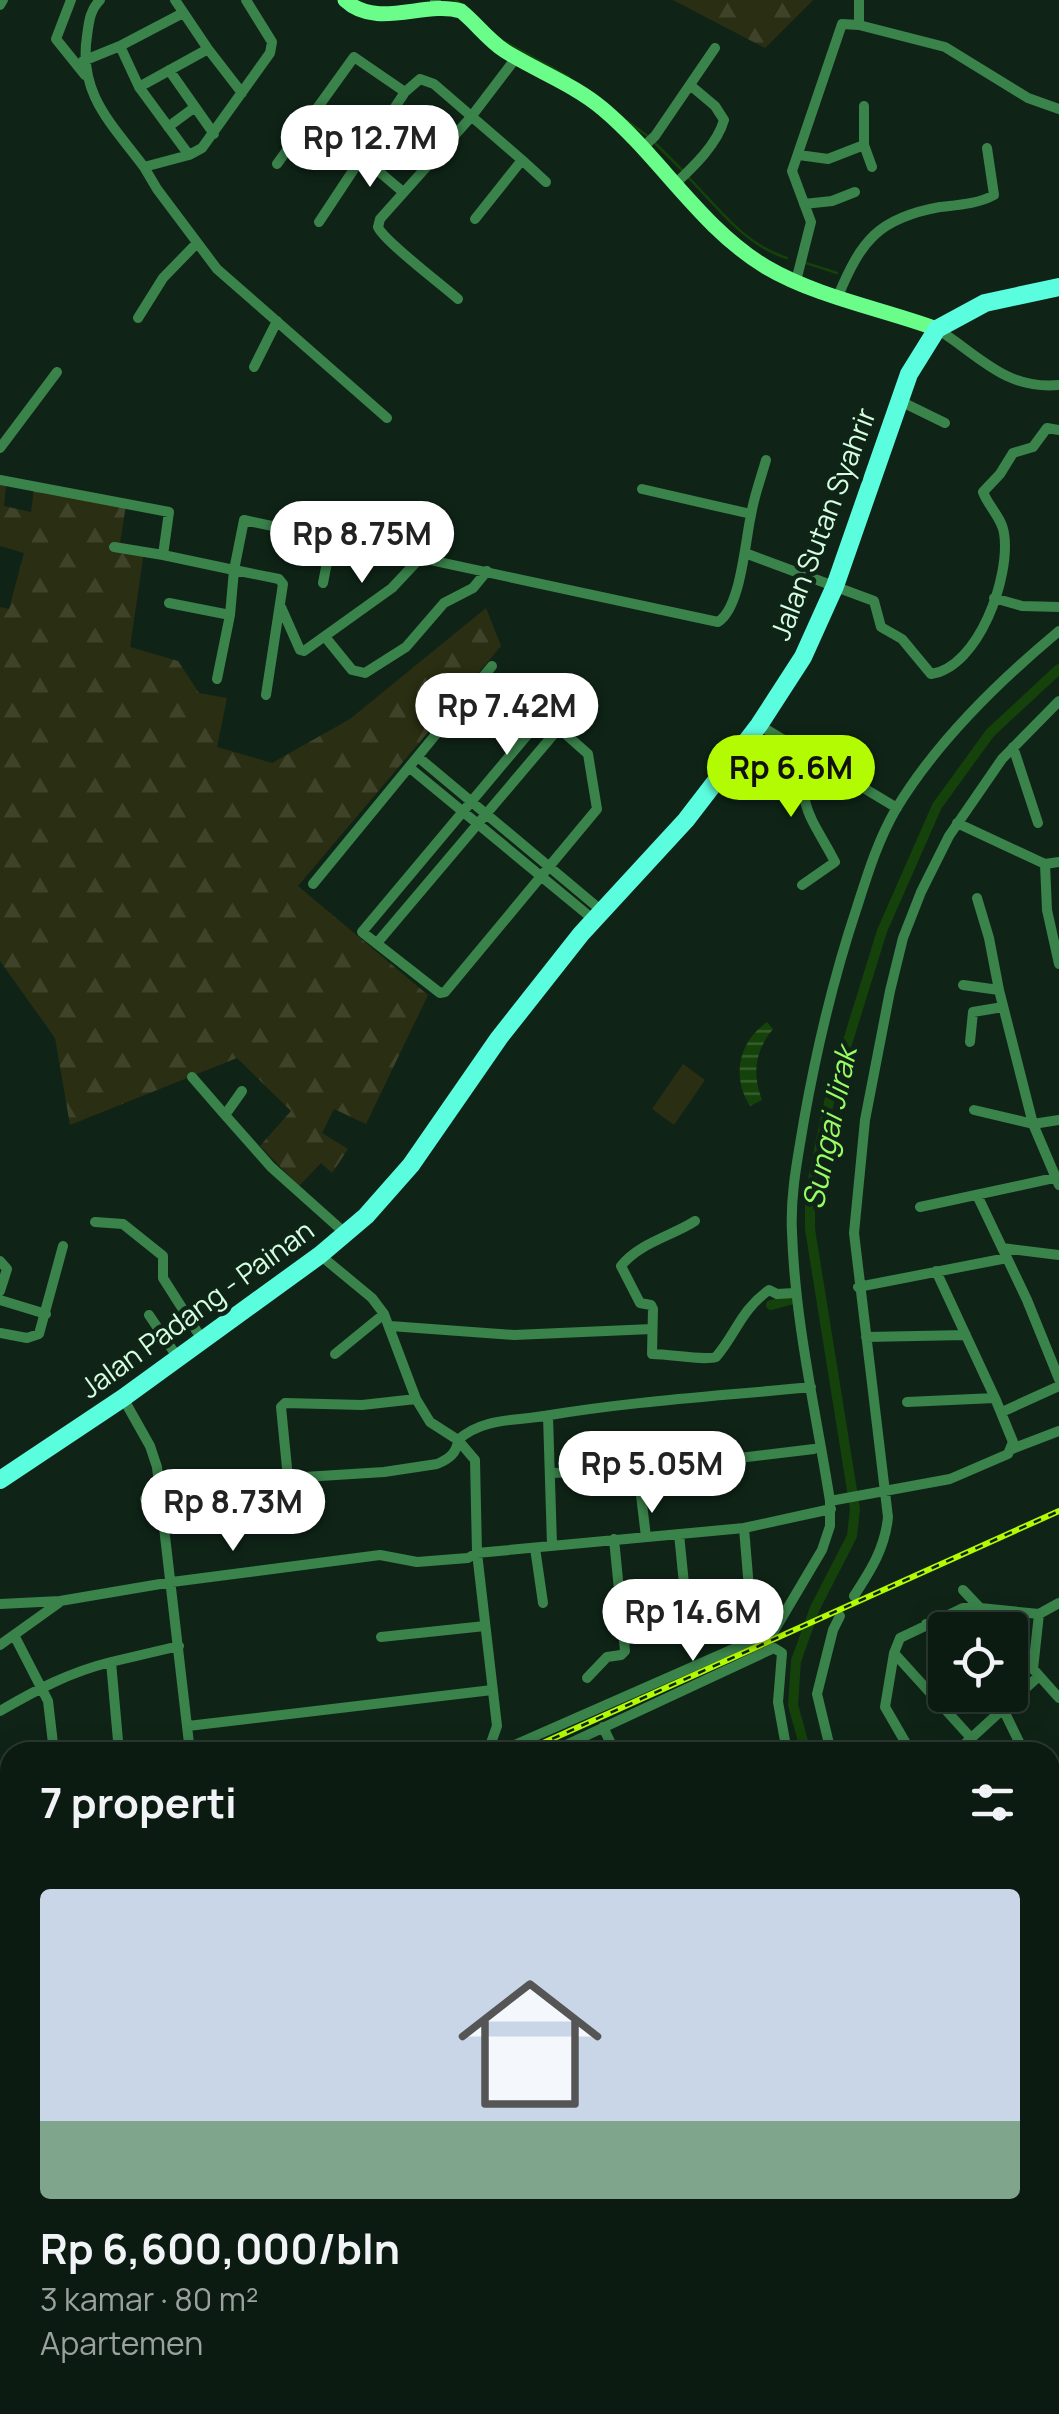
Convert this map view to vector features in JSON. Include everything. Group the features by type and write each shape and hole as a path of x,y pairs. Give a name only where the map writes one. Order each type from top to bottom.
{"main road":[{"name":"Jalan Sutan Syahrir","path":"410,1166 499,1038 598,916 686,820 759,726 803,657 835,586 910,374 938,329 963,312 985,304 1059,287"},
{"name":"Jalan Padang - Painan","path":"0,1480 123,1398 320,1255 346,1234 410,1166"}],"street":[{"path":"71,0 56,39 85,75 101,109 196,244 246,296 388,418"},
{"path":"85,75 83,60 90,13 100,0"},
{"path":"176,0 242,92"},
{"path":"144,168 202,148 272,48 268,34 246,0"},
{"path":"345,0 352,7 371,10 435,0 459,9 484,36 600,106 648,143 676,183 752,257 838,296 938,329 974,356 1026,384 1059,384"},
{"path":"858,25 859,0"},
{"path":"83,60 120,46 182,13"},
{"path":"797,278 812,222 792,171 842,24 945,47 1028,98 1059,109"},
{"path":"120,46 139,86 189,155"},
{"path":"648,143 716,48"},
{"path":"139,86 208,49"},
{"path":"277,164 354,57 405,92"},
{"path":"458,299 380,234 380,219 471,117 516,58"},
{"path":"169,70 214,134"},
{"path":"319,222 416,79 426,80 546,182"},
{"path":"676,183 697,162 722,129 724,120 715,106 690,85"},
{"path":"864,106 864,145 872,166"},
{"path":"168,126 194,107"},
{"path":"799,154 828,159 864,145"},
{"path":"838,296 862,245 877,230 932,209 994,195 987,148"},
{"path":"363,158 403,192"},
{"path":"474,218 522,160"},
{"path":"804,204 832,201 855,192"},
{"path":"138,318 163,278 196,244"},
{"path":"254,367 277,321"},
{"path":"0,448 58,372"},
{"path":"900,400 944,423"},
{"path":"745,553 874,602 882,626 902,639 932,675 963,659 985,623 994,598 1003,560 1004,530 984,492 1013,453 1033,447 1045,429 1059,430"},
{"path":"217,679 244,520 713,622 727,615 766,460"},
{"path":"0,480 169,512 163,554"},
{"path":"642,490 751,514"},
{"path":"323,583 332,537"},
{"path":"114,547 279,579 283,584 281,606 266,695"},
{"path":"281,606 300,650 304,651 392,588 421,557"},
{"path":"326,638 352,670 365,673 406,647 444,603 473,588 488,571"},
{"path":"994,598 1022,606 1059,607"},
{"path":"169,603 230,615"},
{"path":"521,1742 774,1631 822,1550 832,1503 798,1308 791,1228 793,1183 811,1082 845,943 877,844 927,764 1008,674 1059,632"},
{"path":"313,884 492,666"},
{"path":"544,715 588,754 597,808 446,992 440,993 362,932 544,715 566,690"},
{"path":"854,1596 877,1561 888,1516 882,1492 854,1233 861,1151 902,938 920,892 957,823 1012,747 1059,701"},
{"path":"759,726 897,808"},
{"path":"376,943 559,728"},
{"path":"1012,747 1038,823"},
{"path":"418,757 550,866 598,916"},
{"path":"802,885 835,862 804,800 802,779 811,758"},
{"path":"410,768 542,876 598,916"},
{"path":"957,823 1045,864 1059,862"},
{"path":"1045,864 1046,910 1059,964"},
{"path":"920,1207 1058,1180 1033,1124 977,898"},
{"path":"964,985 1000,990"},
{"path":"970,1042 974,1012 1003,1007"},
{"path":"192,1077 271,1168 346,1234"},
{"path":"225,1115 242,1091"},
{"path":"974,1110 1033,1124 1059,1120"},
{"path":"977,1195 1059,1382 1002,1412"},
{"path":"696,1220 638,1250 621,1266 640,1302 653,1309 652,1354 679,1353 709,1360 723,1349 740,1317 769,1290 796,1294"},
{"path":"95,1222 123,1224 163,1256 164,1278 203,1341"},
{"path":"0,1333 36,1337 64,1246"},
{"path":"858,1287 1005,1253 1059,1255"},
{"path":"320,1255 372,1298 390,1326 416,1399 430,1422 458,1440 475,1460 477,1553 497,1734 490,1742"},
{"path":"0,1261 6,1269 0,1291"},
{"path":"936,1271 1002,1412 1012,1449"},
{"path":"0,1300 46,1314"},
{"path":"149,1314 178,1358"},
{"path":"335,1354 384,1314"},
{"path":"390,1326 514,1335 652,1329"},
{"path":"866,1337 966,1335"},
{"path":"145,1500 288,1478 438,1464 457,1449 458,1440 467,1432 484,1425 566,1410 811,1388"},
{"path":"123,1398 150,1446 162,1497 189,1742"},
{"path":"907,1402 994,1398"},
{"path":"288,1478 281,1407 285,1403 362,1405 416,1399"},
{"path":"548,1416 552,1545"},
{"path":"0,1604 60,1602 172,1582 380,1555 416,1562 744,1528 832,1503 955,1478 1059,1431"},
{"path":"552,1473 638,1470 814,1449"},
{"path":"638,1470 646,1537"},
{"path":"679,1534 687,1614 693,1619 752,1613 744,1528"},
{"path":"587,1678 607,1657 624,1653 614,1539"},
{"path":"535,1548 542,1603"},
{"path":"963,1590 983,1612"},
{"path":"0,1645 60,1602"},
{"path":"905,1742 884,1708 900,1638 962,1608 1040,1614 1059,1603"},
{"path":"1028,1682 1036,1672 1040,1614"},
{"path":"829,1742 817,1694 840,1616"},
{"path":"381,1637 485,1626"},
{"path":"14,1635 52,1714 53,1742"},
{"path":"0,1711 79,1670 179,1646"},
{"path":"573,1742 774,1648 782,1652 778,1702 785,1742"},
{"path":"894,1653 972,1740"},
{"path":"111,1662 119,1742"},
{"path":"1028,1663 1059,1698"},
{"path":"188,1726 492,1690"},
{"path":"969,1742 1003,1712"},
{"path":"1004,1712 1019,1742"},
{"path":"603,1728 609,1742"}],"green space":[{"path":"673,0 813,0 765,48"},
{"path":"0,483 6,485 4,506 31,512 34,489 126,505 119,549 144,552 130,647 178,661 199,693 227,698 217,747 272,763 350,719 486,608 501,646 298,886 428,995 366,1124 334,1109 322,1133 348,1149 332,1173 321,1163 299,1186 260,1146 291,1111 237,1058 70,1125 55,1038 0,961 0,607 9,609 24,553 0,546"},
{"path":"683,1064 705,1080 674,1125 652,1109"}],"shaded area":[{"path":"767,1022 773,1029 762,1046 756,1072 762,1100 750,1106 741,1083 741,1060 750,1039"}],"waterway":[{"path":"455,0 462,5"},
{"path":"505,42 569,77"},
{"path":"627,121 649,137"},
{"path":"654,142 684,172"},
{"path":"689,178 758,245 787,258"},
{"path":"806,263 837,273"},
{"name":"Sungai Jirak","path":"803,1742 793,1705 796,1661 815,1608 852,1536 855,1509 810,1229 810,1194 829,1102 882,931 937,806 990,733 1059,669"},
{"path":"771,1305 790,1300"}],"railway":[{"path":"545,1742 1059,1511"}]}
